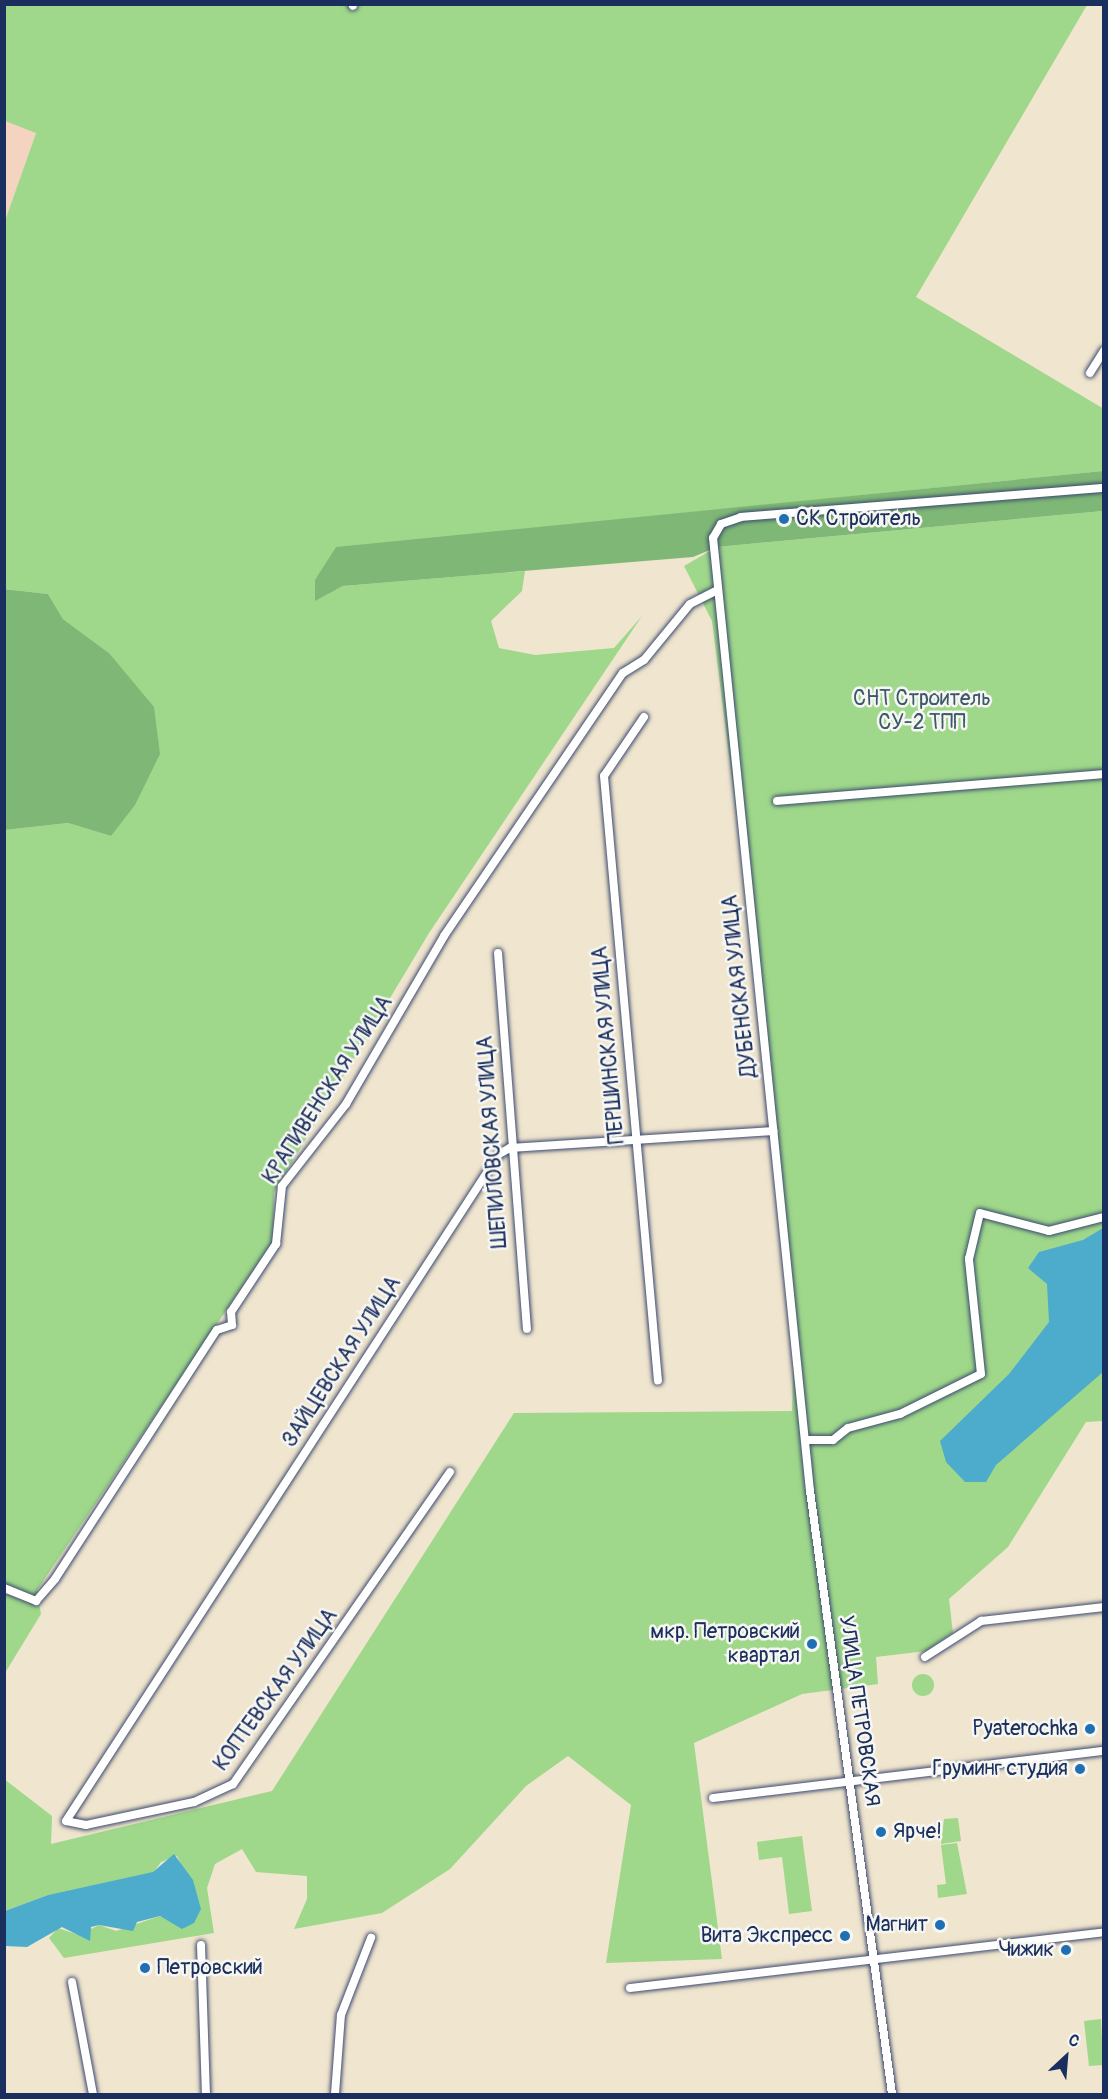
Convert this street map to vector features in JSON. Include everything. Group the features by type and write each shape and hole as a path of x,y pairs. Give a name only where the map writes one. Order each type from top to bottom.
{"street":[{"path":"1090,373 1104,351"},
{"name":"ДУБЕНСКАЯ УЛИЦА","path":"806,1440 716,591 717,530 741,517 1104,488"},
{"name":"КРАПИВЕНСКАЯ УЛИЦА","path":"4,1588 36,1600 217,1330 232,1325 231,1312 276,1244 282,1186 346,1104 444,936 623,672 644,660 690,604 716,591"},
{"name":"ПЕРШИНСКАЯ УЛИЦА","path":"644,717 604,776 658,1381"},
{"path":"777,801 1104,774"},
{"name":"ШЕПИЛОВСКАЯ УЛИЦА","path":"498,953 510,1148 527,1329"},
{"path":"510,1148 773,1131"},
{"name":"ЗАЙЦЕВСКАЯ УЛИЦА","path":"66,1821 492,1162 510,1148"},
{"path":"806,1440 833,1440 848,1428 900,1414 981,1374 969,1259 980,1213 1049,1231 1104,1217"},
{"name":"УЛИЦА ПЕТРОВСКАЯ","path":"806,1440 892,2094"},
{"name":"КОПТЕВСКАЯ УЛИЦА","path":"66,1821 86,1825 203,1799 231,1785 450,1472"},
{"path":"925,1657 981,1621 1104,1607"},
{"path":"713,1798 1104,1751"},
{"path":"630,1988 874,1961 1104,1932"},
{"path":"335,2094 341,2015 372,1938"},
{"path":"201,1945 206,2094"},
{"path":"72,1982 93,2094"}],"shaded area":[{"path":"5,121 36,132 5,221"}],"green space":[{"path":"4,5 1087,5 916,297 1104,409 1103,471 335,548 316,600 343,586 525,571 522,591 491,621 499,648 535,655 614,648 642,616 429,933 274,1192 273,1241 37,1590 41,1614 5,1673 5,830 68,823 111,836 109,653 63,619 48,594 5,589 5,221 36,133 5,121"},
{"path":"1103,471 1103,511 717,547 693,557 343,586 315,601 315,580 336,547"},
{"name":"СНТ Строитель СУ-2 ТПП","path":"1103,511 1103,1421 1086,1422 1008,1547 949,1599 953,1633 926,1651 876,1657 878,1684 802,1694 694,1743 722,1959 606,1963 631,1805 568,1756 526,1786 450,1869 382,1913 294,1929 307,1899 307,1876 256,1872 242,1849 215,1864 207,1888 214,1933 64,1958 49,1938 58,1928 79,1935 99,1925 116,1931 160,1916 183,1928 200,1905 177,1856 161,1862 153,1873 48,1895 5,1911 4,1779 52,1816 51,1844 272,1791 514,1413 792,1411 794,1340 741,850 712,621 684,566 717,547"},
{"path":"4,589 48,594 63,619 109,653 154,707 160,754 135,805 111,836 68,823 5,830"},
{"path":"919,1674 927,1674 934,1681 934,1689 927,1696 919,1696 912,1689 912,1681"},
{"path":"958,1818 961,1841 941,1844 944,1819"},
{"path":"802,1836 812,1911 789,1914 782,1857 759,1860 757,1842"},
{"path":"957,1843 967,1894 938,1898 937,1885 946,1884 941,1845"},
{"path":"1101,2019 1103,2065 1089,2066 1084,2021"}],"water":[{"path":"1103,1228 1103,1372 996,1465 986,1482 965,1482 946,1462 940,1441 1009,1374 1049,1322 1047,1284 1028,1268 1039,1252 1083,1240"},
{"path":"174,1854 193,1880 201,1909 194,1923 182,1929 160,1916 137,1922 133,1931 99,1925 91,1927 90,1941 62,1927 27,1947 5,1946 5,1911 48,1895 153,1872"}],"place":[{"name":"СК Строитель","path":"784,519"},
{"name":"мкр. Петровский квартал","path":"812,1644"},
{"name":"Pyaterochka","path":"1090,1729"},
{"name":"Груминг студия","path":"1080,1769"},
{"name":"Ярче!","path":"881,1832"},
{"name":"Магнит","path":"940,1925"},
{"name":"Вита Экспресс","path":"845,1936"},
{"name":"Чижик","path":"1066,1950"},
{"name":"Петровский","path":"145,1968"}]}
